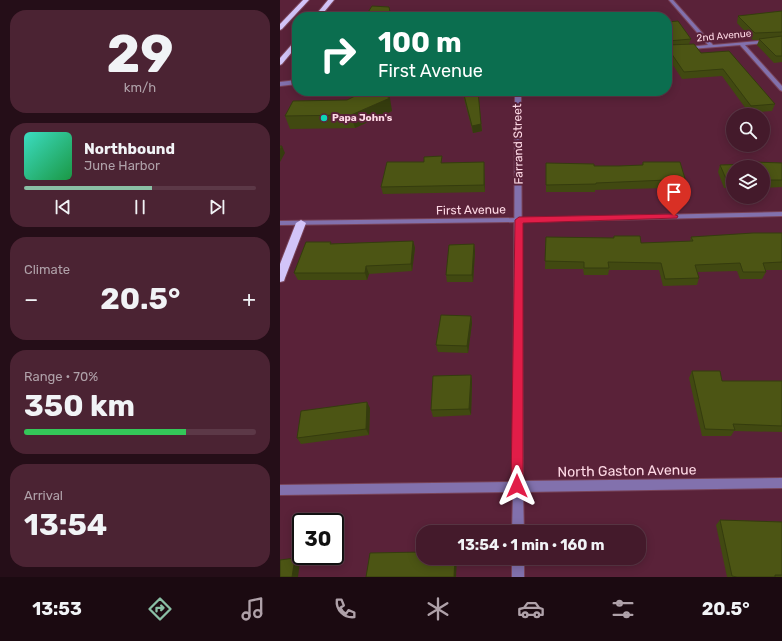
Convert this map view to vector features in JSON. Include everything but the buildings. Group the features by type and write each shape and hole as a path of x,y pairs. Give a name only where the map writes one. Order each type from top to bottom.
{"highway":[{"path":"295,12 306,0"},
{"path":"321,12 331,0"},
{"path":"280,28 292,15"},
{"path":"280,63 292,48"},
{"path":"280,278 301,223"}],"street":[{"path":"671,0 712,46"},
{"name":"2nd Avenue","path":"672,50 782,40"},
{"path":"742,44 782,89"},
{"path":"280,84 292,83"},
{"name":"Farrand Street","path":"518,96 518,525"},
{"name":"First Avenue","path":"280,223 519,220 782,214"},
{"name":"North Gaston Avenue","path":"280,490 782,483"},
{"path":"518,565 518,577"}],"place":[{"name":"Papa John's","path":"324,118"}],"route":[{"path":"517,486 519,220 674,216"}]}
